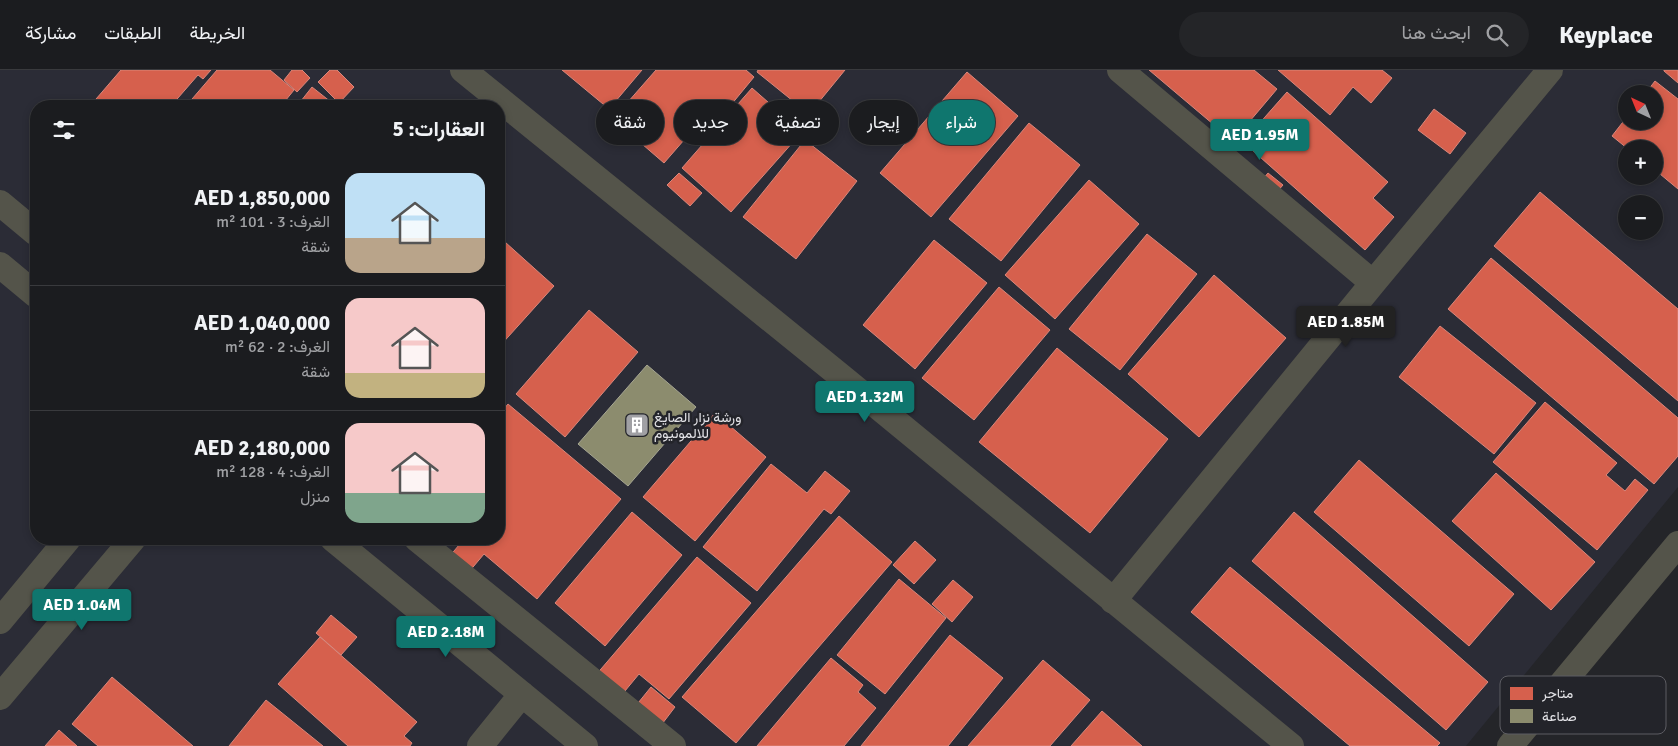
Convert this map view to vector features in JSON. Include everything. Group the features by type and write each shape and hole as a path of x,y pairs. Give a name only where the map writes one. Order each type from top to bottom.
{"street":[{"path":"463,70 500,100"},
{"path":"1120,70 1373,283"},
{"path":"1112,601 1550,70"},
{"path":"505,104 843,378 1112,601 1291,746"},
{"path":"0,203 30,227"},
{"path":"0,265 30,290"},
{"path":"1568,676 1678,544"},
{"path":"0,621 63,545"},
{"path":"0,697 128,545"},
{"path":"340,545 585,746"},
{"path":"423,545 673,746"},
{"path":"480,746 522,694"},
{"path":"1510,746 1520,734"}],"shaded area":[{"path":"0,70 1678,70 1678,487 1523,676 1500,676 1500,704 1466,746 0,746"}],"building: متاجر":[{"path":"121,70 211,70 203,79 198,75 176,100 95,100"},
{"path":"217,70 270,70 294,90 286,100 191,100"},
{"path":"292,70 302,70 310,78 297,92 284,80"},
{"path":"330,70 337,70 354,87 342,100 336,100 318,82"},
{"path":"562,70 642,70 617,100 598,100"},
{"path":"656,70 746,70 754,77 735,100 674,100 674,145 680,145 664,163 643,145 664,145 664,100 630,100"},
{"path":"758,70 845,70 820,100 792,100 757,72"},
{"path":"1149,70 1254,70 1277,89 1233,141"},
{"path":"1278,70 1382,70 1392,78 1371,103 1353,87 1330,115"},
{"path":"1678,70 1678,83 1664,71"},
{"path":"967,72 1018,116 995,143 995,100 943,100"},
{"path":"1655,81 1660,85 1652,85"},
{"path":"312,87 328,100 302,100"},
{"path":"1663,87 1678,99 1678,189 1663,176 1663,140 1618,141 1612,136 1618,128 1618,130 1663,130"},
{"path":"752,88 766,100 757,100 757,145 790,145 731,212 682,168 702,145 747,145 747,100 742,100"},
{"path":"1287,92 1388,182 1373,198 1394,217 1365,250 1243,142"},
{"path":"1434,109 1466,133 1450,154 1418,130"},
{"path":"928,117 928,145 993,145 931,217 880,173 904,145 918,145 918,129"},
{"path":"1029,123 1080,165 1001,261 949,219"},
{"path":"801,145 811,145 857,181 796,259 743,217"},
{"path":"679,173 702,193 690,206 667,185"},
{"path":"1268,173 1283,185 1276,193 1262,180"},
{"path":"1089,180 1139,224 1055,319 1005,275"},
{"path":"1540,192 1678,309 1678,401 1494,246"},
{"path":"1147,234 1197,274 1120,370 1069,329"},
{"path":"934,240 987,283 915,369 863,325"},
{"path":"505,242 554,286 505,340"},
{"path":"1491,258 1678,418 1678,456 1654,484 1448,309"},
{"path":"1214,275 1286,338 1199,437 1128,374"},
{"path":"999,287 1050,330 974,420 922,378"},
{"path":"589,310 638,352 565,437 516,394"},
{"path":"1440,326 1536,403 1494,454 1399,377"},
{"path":"1057,348 1168,439 1090,533 979,442"},
{"path":"1545,402 1617,463 1606,475 1625,491 1635,479 1648,490 1597,550 1493,462"},
{"path":"508,404 621,499 537,599 484,554 468,573 449,557 459,545 505,545 505,408"},
{"path":"715,413 766,457 695,541 643,497"},
{"path":"1359,460 1514,594 1469,646 1314,512"},
{"path":"771,464 807,493 825,471 850,491 831,514 824,509 757,591 703,547"},
{"path":"1496,473 1595,562 1551,610 1452,521"},
{"path":"632,512 682,555 605,646 555,603"},
{"path":"1294,512 1488,682 1446,730 1252,561"},
{"path":"839,516 892,562 736,743 682,697"},
{"path":"915,541 936,560 914,584 893,565"},
{"path":"697,557 751,603 669,699 639,674 620,697 595,676"},
{"path":"1230,567 1440,743 1437,746 1350,746 1191,612"},
{"path":"899,579 946,618 885,694 837,655"},
{"path":"953,580 973,597 952,622 932,604"},
{"path":"331,615 357,637 341,655 316,633"},
{"path":"950,635 1003,678 948,746 861,746"},
{"path":"320,637 417,722 404,736 412,743 410,746 348,746 278,684"},
{"path":"831,658 863,685 858,692 876,708 844,746 757,746"},
{"path":"1043,660 1090,700 1050,746 968,746"},
{"path":"112,677 193,746 98,746 72,724"},
{"path":"651,687 675,707 659,728 634,708"},
{"path":"266,700 323,746 229,746"},
{"path":"1102,711 1142,746 1071,746"},
{"path":"59,730 77,746 45,746"}],"building: صناعة":[{"name":"ورشة نزار الصايغ للالمونيوم","path":"647,365 696,407 628,486 578,444"}],"place":[{"name":"ورشة نزار الصايغ للالمونيوم","path":"637,425"}]}
